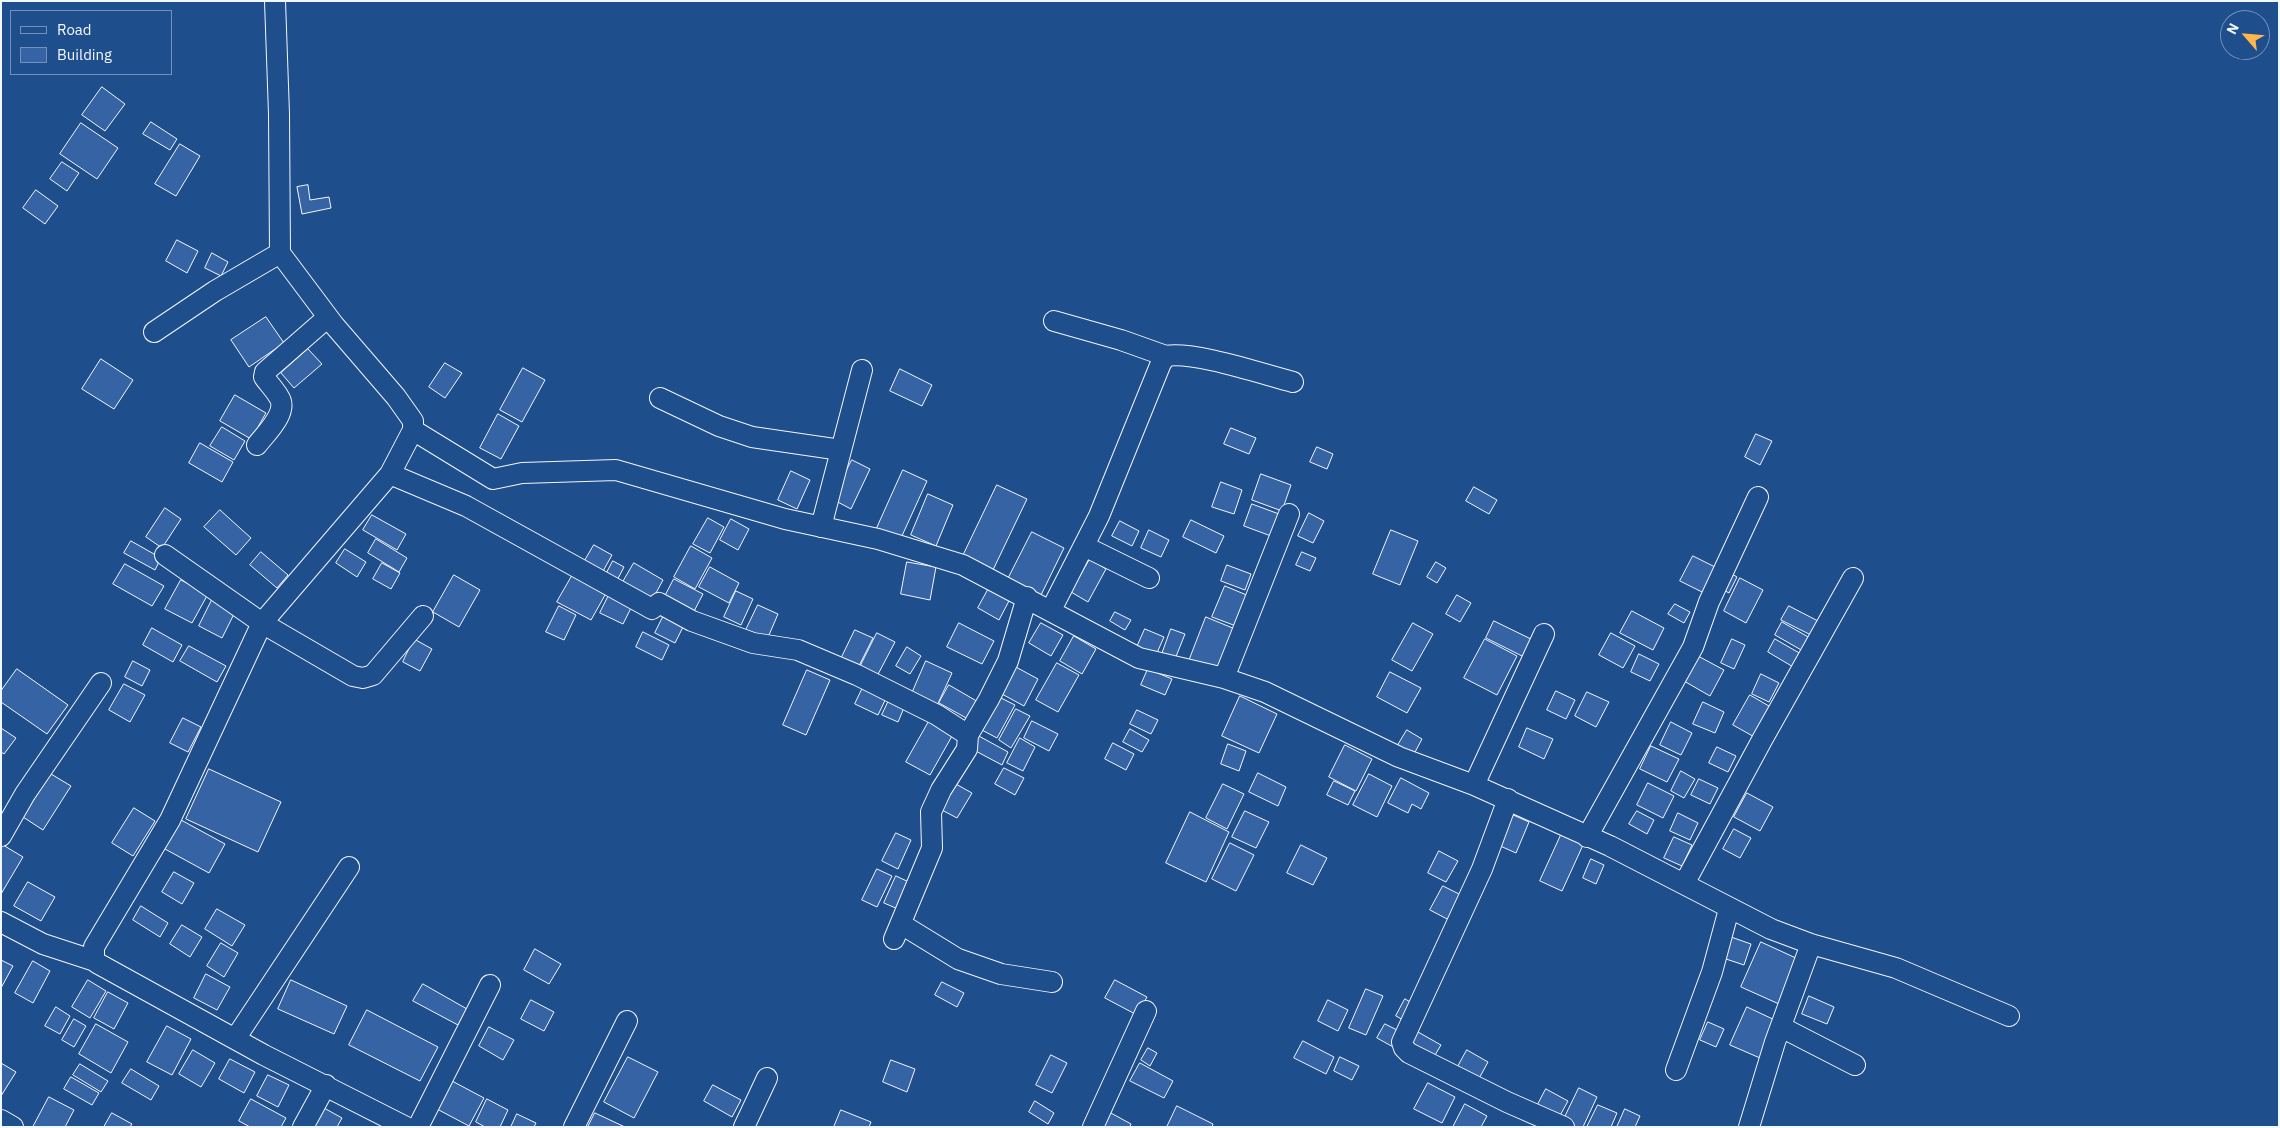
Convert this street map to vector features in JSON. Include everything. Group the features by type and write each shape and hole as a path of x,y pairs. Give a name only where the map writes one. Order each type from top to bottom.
{"street":[{"path":"96,961 94,947 170,820 262,623 390,474 413,430 413,421 396,398 328,317 280,254 279,114 275,1"},
{"path":"154,332 214,291 280,254"},
{"path":"258,445 279,415 282,404 280,398 264,377 265,372 328,317"},
{"path":"1054,321 1121,340 1166,356 1176,354 1293,382"},
{"path":"1052,610 1099,516 1161,362 1166,356"},
{"path":"821,527 862,370"},
{"path":"660,398 719,426 752,437 841,450"},
{"path":"413,430 493,479 522,473 616,470 785,519 878,540 963,564 1139,658 1224,678 1265,692 1400,757 1474,784 1587,836 1771,929 1811,944 1896,968 2009,1016"},
{"path":"390,474 466,506 652,609 658,603 692,621 753,643 798,650 857,675 937,715 968,735"},
{"path":"1587,836 1693,647 1709,602 1758,497"},
{"path":"1224,678 1290,514"},
{"path":"1084,546 1149,578"},
{"path":"165,555 262,623 354,676 363,678 373,675 424,616"},
{"path":"1684,884 1853,578"},
{"path":"1027,597 1008,661 968,735 967,749 941,790 931,812 932,848 898,932 958,959 1001,974 1052,982"},
{"path":"1474,784 1544,634"},
{"path":"1,836 25,794 101,683"},
{"path":"1508,799 1482,869 1402,1042 1404,1048 1409,1053 1507,1102 1564,1127"},
{"path":"235,1039 349,867"},
{"path":"1676,1070 1712,972 1729,909"},
{"path":"1,922 43,944 96,961 235,1039 406,1127"},
{"path":"1749,1127 1781,1027 1811,944"},
{"path":"418,1127 490,986"},
{"path":"1092,1127 1146,1011"},
{"path":"574,1127 627,1021"},
{"path":"1781,1027 1855,1065"},
{"path":"744,1127 767,1078"},
{"path":"303,1127 326,1085"},
{"path":"1,1120 14,1127"}],"building":[{"path":"102,87 125,104 105,131 82,115"},
{"path":"151,122 177,139 170,150 143,134"},
{"path":"81,123 118,148 97,179 60,154"},
{"path":"180,144 200,156 176,196 155,184"},
{"path":"62,162 79,173 67,191 50,179"},
{"path":"308,185 310,200 329,197 331,208 302,214 297,187"},
{"path":"36,190 58,206 45,224 23,208"},
{"path":"177,240 198,251 187,273 166,261"},
{"path":"212,253 228,262 221,276 205,268"},
{"path":"266,317 284,343 249,367 231,340"},
{"path":"308,349 322,364 294,388 281,373"},
{"path":"101,359 133,380 114,409 82,389"},
{"path":"445,363 462,373 445,398 429,387"},
{"path":"523,368 545,380 522,422 500,410"},
{"path":"900,369 932,385 922,406 890,391"},
{"path":"235,395 266,413 251,439 220,421"},
{"path":"498,414 519,426 501,459 480,448"},
{"path":"222,427 245,441 234,460 210,446"},
{"path":"1231,428 1256,438 1249,454 1224,444"},
{"path":"1756,434 1772,441 1760,465 1745,457"},
{"path":"200,443 233,462 222,482 189,463"},
{"path":"1317,447 1333,454 1327,469 1310,462"},
{"path":"852,460 870,469 851,509 832,499"},
{"path":"903,470 927,481 901,538 877,528"},
{"path":"791,471 810,480 797,509 778,500"},
{"path":"1261,474 1291,485 1282,511 1252,500"},
{"path":"1221,482 1242,490 1234,514 1212,507"},
{"path":"997,485 1027,499 992,572 962,558"},
{"path":"1474,487 1497,500 1489,514 1466,501"},
{"path":"928,494 953,505 936,546 911,535"},
{"path":"1252,504 1279,514 1271,536 1244,526"},
{"path":"165,508 181,519 162,548 146,537"},
{"path":"220,510 251,538 236,555 204,527"},
{"path":"1309,513 1324,521 1313,543 1298,536"},
{"path":"372,515 406,534 397,550 363,530"},
{"path":"708,518 724,527 710,553 693,544"},
{"path":"731,519 749,529 738,550 720,540"},
{"path":"1191,520 1224,536 1216,553 1183,537"},
{"path":"1120,521 1139,531 1132,546 1112,536"},
{"path":"1149,530 1169,540 1161,557 1141,548"},
{"path":"1391,530 1418,541 1400,585 1373,574"},
{"path":"1032,532 1064,548 1041,595 1008,579"},
{"path":"376,539 407,558 399,572 368,553"},
{"path":"131,541 161,558 155,570 124,553"},
{"path":"594,545 612,555 598,580 580,569"},
{"path":"691,546 712,558 695,589 674,577"},
{"path":"345,549 366,562 357,577 336,563"},
{"path":"261,552 288,575 277,588 250,565"},
{"path":"1302,552 1316,558 1310,571 1296,565"},
{"path":"1693,556 1721,570 1708,595 1680,581"},
{"path":"1090,559 1106,569 1088,602 1071,592"},
{"path":"613,561 624,567 613,588 602,582"},
{"path":"907,562 936,567 930,600 901,594"},
{"path":"1436,562 1446,568 1437,583 1427,577"},
{"path":"382,563 400,573 391,589 373,579"},
{"path":"634,563 663,580 650,604 620,587"},
{"path":"125,564 164,586 152,606 113,584"},
{"path":"1227,565 1251,574 1245,590 1221,581"},
{"path":"710,567 739,583 729,603 699,587"},
{"path":"576,569 609,588 591,620 557,602"},
{"path":"1727,571 1737,577 1729,593 1718,587"},
{"path":"454,575 480,590 459,627 433,612"},
{"path":"1740,578 1763,590 1746,623 1724,611"},
{"path":"674,579 703,594 690,619 661,604"},
{"path":"181,580 208,594 192,623 165,609"},
{"path":"1225,586 1249,596 1236,626 1212,617"},
{"path":"989,588 1010,599 999,620 978,608"},
{"path":"736,591 753,599 741,625 724,617"},
{"path":"610,593 633,604 623,624 600,613"},
{"path":"1457,595 1471,603 1460,622 1446,614"},
{"path":"213,598 236,610 222,638 199,626"},
{"path":"1675,604 1690,612 1684,623 1668,614"},
{"path":"758,605 778,614 766,642 745,632"},
{"path":"559,606 576,615 564,640 546,632"},
{"path":"1789,606 1818,621 1811,635 1781,620"},
{"path":"667,609 687,619 675,643 655,633"},
{"path":"1632,611 1664,628 1653,650 1620,633"},
{"path":"1115,612 1131,620 1125,630 1110,621"},
{"path":"1206,617 1235,629 1218,672 1189,661"},
{"path":"1494,621 1533,640 1524,657 1486,638"},
{"path":"1782,622 1810,638 1803,651 1775,635"},
{"path":"959,623 994,641 982,664 947,647"},
{"path":"1041,623 1063,635 1051,656 1029,643"},
{"path":"1413,623 1433,634 1412,671 1392,660"},
{"path":"152,628 182,645 173,662 143,645"},
{"path":"1145,629 1164,637 1156,655 1137,647"},
{"path":"1171,629 1185,634 1175,659 1162,654"},
{"path":"855,630 873,638 856,672 839,663"},
{"path":"643,632 669,645 662,660 636,647"},
{"path":"877,633 895,642 875,680 858,671"},
{"path":"1611,633 1635,646 1623,668 1599,655"},
{"path":"1074,636 1096,649 1082,674 1060,661"},
{"path":"414,639 432,649 420,671 403,662"},
{"path":"1485,639 1517,656 1497,695 1464,678"},
{"path":"1732,639 1745,645 1734,669 1721,663"},
{"path":"1775,639 1808,658 1800,671 1768,652"},
{"path":"189,646 226,666 217,682 180,661"},
{"path":"907,647 921,656 910,674 896,666"},
{"path":"1639,654 1659,664 1650,681 1631,672"},
{"path":"1698,656 1724,670 1710,696 1684,681"},
{"path":"133,661 150,670 142,686 125,677"},
{"path":"926,661 952,673 935,710 910,698"},
{"path":"1057,663 1079,675 1058,712 1036,700"},
{"path":"1014,666 1038,679 1024,706 1000,693"},
{"path":"17,669 68,705 47,734 1,702 1,691"},
{"path":"1148,669 1172,679 1165,695 1141,685"},
{"path":"807,670 830,680 806,735 783,725"},
{"path":"1390,672 1421,688 1407,713 1377,697"},
{"path":"1761,674 1779,683 1769,702 1752,694"},
{"path":"866,681 889,692 878,715 855,704"},
{"path":"124,684 145,695 130,722 109,710"},
{"path":"949,685 980,703 970,720 939,703"},
{"path":"1556,691 1575,700 1566,719 1547,710"},
{"path":"1587,692 1609,702 1596,727 1575,716"},
{"path":"1750,695 1774,709 1758,739 1733,725"},
{"path":"891,696 906,703 898,722 882,715"},
{"path":"997,696 1015,705 997,738 980,729"},
{"path":"1240,696 1277,714 1259,753 1222,736"},
{"path":"1703,702 1724,712 1715,733 1693,724"},
{"path":"1016,709 1030,716 1011,748 999,740"},
{"path":"1137,710 1158,720 1151,734 1130,724"},
{"path":"932,716 956,729 930,775 906,762"},
{"path":"183,718 201,727 188,752 170,743"},
{"path":"1032,721 1058,734 1049,751 1024,738"},
{"path":"1671,722 1692,733 1681,755 1660,745"},
{"path":"1,728 16,738 4,754 1,752"},
{"path":"1527,728 1553,739 1544,759 1519,747"},
{"path":"1130,729 1149,740 1142,752 1123,742"},
{"path":"1407,730 1422,739 1414,754 1398,745"},
{"path":"977,735 1008,752 1002,765 970,748"},
{"path":"1020,738 1035,747 1023,771 1007,763"},
{"path":"1113,743 1134,754 1126,770 1105,759"},
{"path":"1228,744 1246,751 1239,771 1221,764"},
{"path":"1345,745 1372,759 1356,791 1329,777"},
{"path":"1651,746 1679,759 1667,782 1640,769"},
{"path":"1717,747 1736,756 1728,772 1709,763"},
{"path":"1004,768 1024,778 1015,795 995,784"},
{"path":"209,769 281,802 258,852 186,819"},
{"path":"1681,771 1695,779 1684,798 1671,791"},
{"path":"1258,773 1286,787 1278,806 1249,792"},
{"path":"51,774 71,786 43,830 23,817"},
{"path":"1369,774 1392,786 1377,817 1353,805"},
{"path":"1401,778 1429,793 1421,809 1412,804 1408,813 1388,803"},
{"path":"1699,779 1718,788 1710,804 1691,795"},
{"path":"1334,781 1355,791 1348,805 1327,795"},
{"path":"954,783 972,793 957,818 940,809"},
{"path":"1648,783 1674,796 1663,818 1637,805"},
{"path":"1223,784 1244,794 1227,829 1206,818"},
{"path":"1747,793 1773,807 1760,831 1734,817"},
{"path":"134,808 155,821 133,856 112,843"},
{"path":"1245,811 1269,822 1256,848 1232,837"},
{"path":"1637,811 1654,820 1647,834 1629,824"},
{"path":"1190,812 1229,832 1206,882 1166,863"},
{"path":"1678,813 1698,823 1690,840 1670,831"},
{"path":"1511,814 1529,822 1516,853 1498,845"},
{"path":"181,820 225,844 209,873 165,849"},
{"path":"1734,829 1751,838 1740,858 1723,849"},
{"path":"896,833 911,840 898,869 882,861"},
{"path":"1561,835 1583,845 1562,891 1540,881"},
{"path":"1674,837 1692,845 1682,866 1664,858"},
{"path":"1230,843 1254,855 1236,891 1212,879"},
{"path":"3,845 23,857 1,894 1,848"},
{"path":"1301,845 1327,858 1313,885 1287,873"},
{"path":"1439,851 1458,861 1446,882 1428,873"},
{"path":"1591,859 1604,865 1596,884 1583,878"},
{"path":"877,869 892,876 877,907 862,900"},
{"path":"174,872 194,883 182,904 162,892"},
{"path":"896,876 911,883 898,909 884,903"},
{"path":"28,882 55,897 41,921 14,906"},
{"path":"1443,886 1461,895 1449,920 1430,910"},
{"path":"141,906 168,923 160,937 133,920"},
{"path":"217,909 245,925 232,946 205,929"},
{"path":"182,925 202,937 190,957 170,944"},
{"path":"1731,937 1751,944 1744,965 1723,958"},
{"path":"1761,942 1798,959 1779,1004 1741,987"},
{"path":"221,943 238,953 224,977 207,966"},
{"path":"535,949 561,964 549,984 524,970"},
{"path":"1,960 13,966 1,988"},
{"path":"33,961 50,971 33,1003 15,993"},
{"path":"206,974 230,987 217,1010 194,998"},
{"path":"88,980 106,991 90,1018 72,1007"},
{"path":"291,980 347,1006 334,1034 278,1009"},
{"path":"1115,980 1147,997 1137,1015 1105,998"},
{"path":"942,982 964,993 957,1007 935,995"},
{"path":"423,984 467,1009 458,1025 413,1001"},
{"path":"1366,989 1383,996 1366,1035 1349,1028"},
{"path":"108,992 128,1003 114,1029 94,1018"},
{"path":"1809,996 1834,1007 1827,1024 1802,1014"},
{"path":"1405,999 1414,1004 1405,1021 1396,1016"},
{"path":"531,1000 554,1012 544,1031 521,1019"},
{"path":"1328,1000 1348,1010 1338,1031 1318,1021"},
{"path":"56,1007 70,1016 60,1034 45,1026"},
{"path":"1747,1007 1777,1021 1760,1058 1730,1045"},
{"path":"367,1010 438,1047 420,1081 349,1045"},
{"path":"74,1019 86,1026 74,1047 62,1040"},
{"path":"1708,1022 1724,1029 1716,1047 1700,1040"},
{"path":"96,1024 128,1042 111,1073 79,1054"},
{"path":"1385,1024 1403,1033 1395,1048 1377,1038"},
{"path":"167,1026 191,1039 172,1075 147,1062"},
{"path":"489,1027 514,1040 503,1060 479,1046"},
{"path":"1418,1032 1441,1045 1432,1060 1409,1047"},
{"path":"1303,1041 1334,1057 1326,1074 1294,1058"},
{"path":"1148,1048 1157,1053 1150,1066 1141,1060"},
{"path":"193,1050 215,1063 201,1087 179,1074"},
{"path":"1467,1050 1488,1062 1476,1084 1455,1072"},
{"path":"1051,1055 1067,1063 1052,1093 1036,1085"},
{"path":"628,1057 658,1072 634,1118 604,1102"},
{"path":"1340,1057 1359,1066 1352,1080 1334,1071"},
{"path":"230,1059 255,1072 244,1093 219,1079"},
{"path":"891,1060 915,1069 907,1092 883,1082"},
{"path":"1,1063 16,1072 1,1096"},
{"path":"1140,1063 1173,1081 1164,1098 1130,1081"},
{"path":"80,1064 108,1081 101,1092 73,1075"},
{"path":"131,1069 159,1086 151,1100 122,1083"},
{"path":"268,1075 289,1085 278,1107 257,1096"},
{"path":"71,1077 99,1093 92,1105 64,1089"},
{"path":"452,1081 484,1098 469,1126 437,1109"},
{"path":"1428,1083 1455,1097 1442,1123 1414,1109"},
{"path":"713,1085 741,1100 732,1117 704,1101"},
{"path":"1579,1088 1597,1097 1583,1127 1575,1127 1563,1121"},
{"path":"1546,1089 1568,1101 1557,1121 1535,1110"},
{"path":"49,1097 74,1110 65,1127 33,1127"},
{"path":"251,1099 286,1118 281,1127 250,1127 239,1121"},
{"path":"487,1099 508,1110 500,1127 485,1127 476,1122"},
{"path":"1035,1101 1054,1113 1048,1124 1029,1112"},
{"path":"1465,1104 1487,1116 1481,1127 1453,1127"},
{"path":"1598,1105 1617,1113 1611,1127 1587,1127"},
{"path":"1177,1106 1213,1124 1212,1127 1167,1127"},
{"path":"324,1108 342,1118 337,1127 313,1127"},
{"path":"1625,1109 1640,1116 1635,1127 1617,1127"},
{"path":"841,1110 871,1122 869,1127 834,1127"},
{"path":"1109,1112 1131,1124 1130,1127 1100,1127"},
{"path":"112,1113 132,1124 130,1127 104,1127"},
{"path":"595,1113 625,1127 588,1127"},
{"path":"517,1114 536,1123 534,1127 511,1127"}]}
